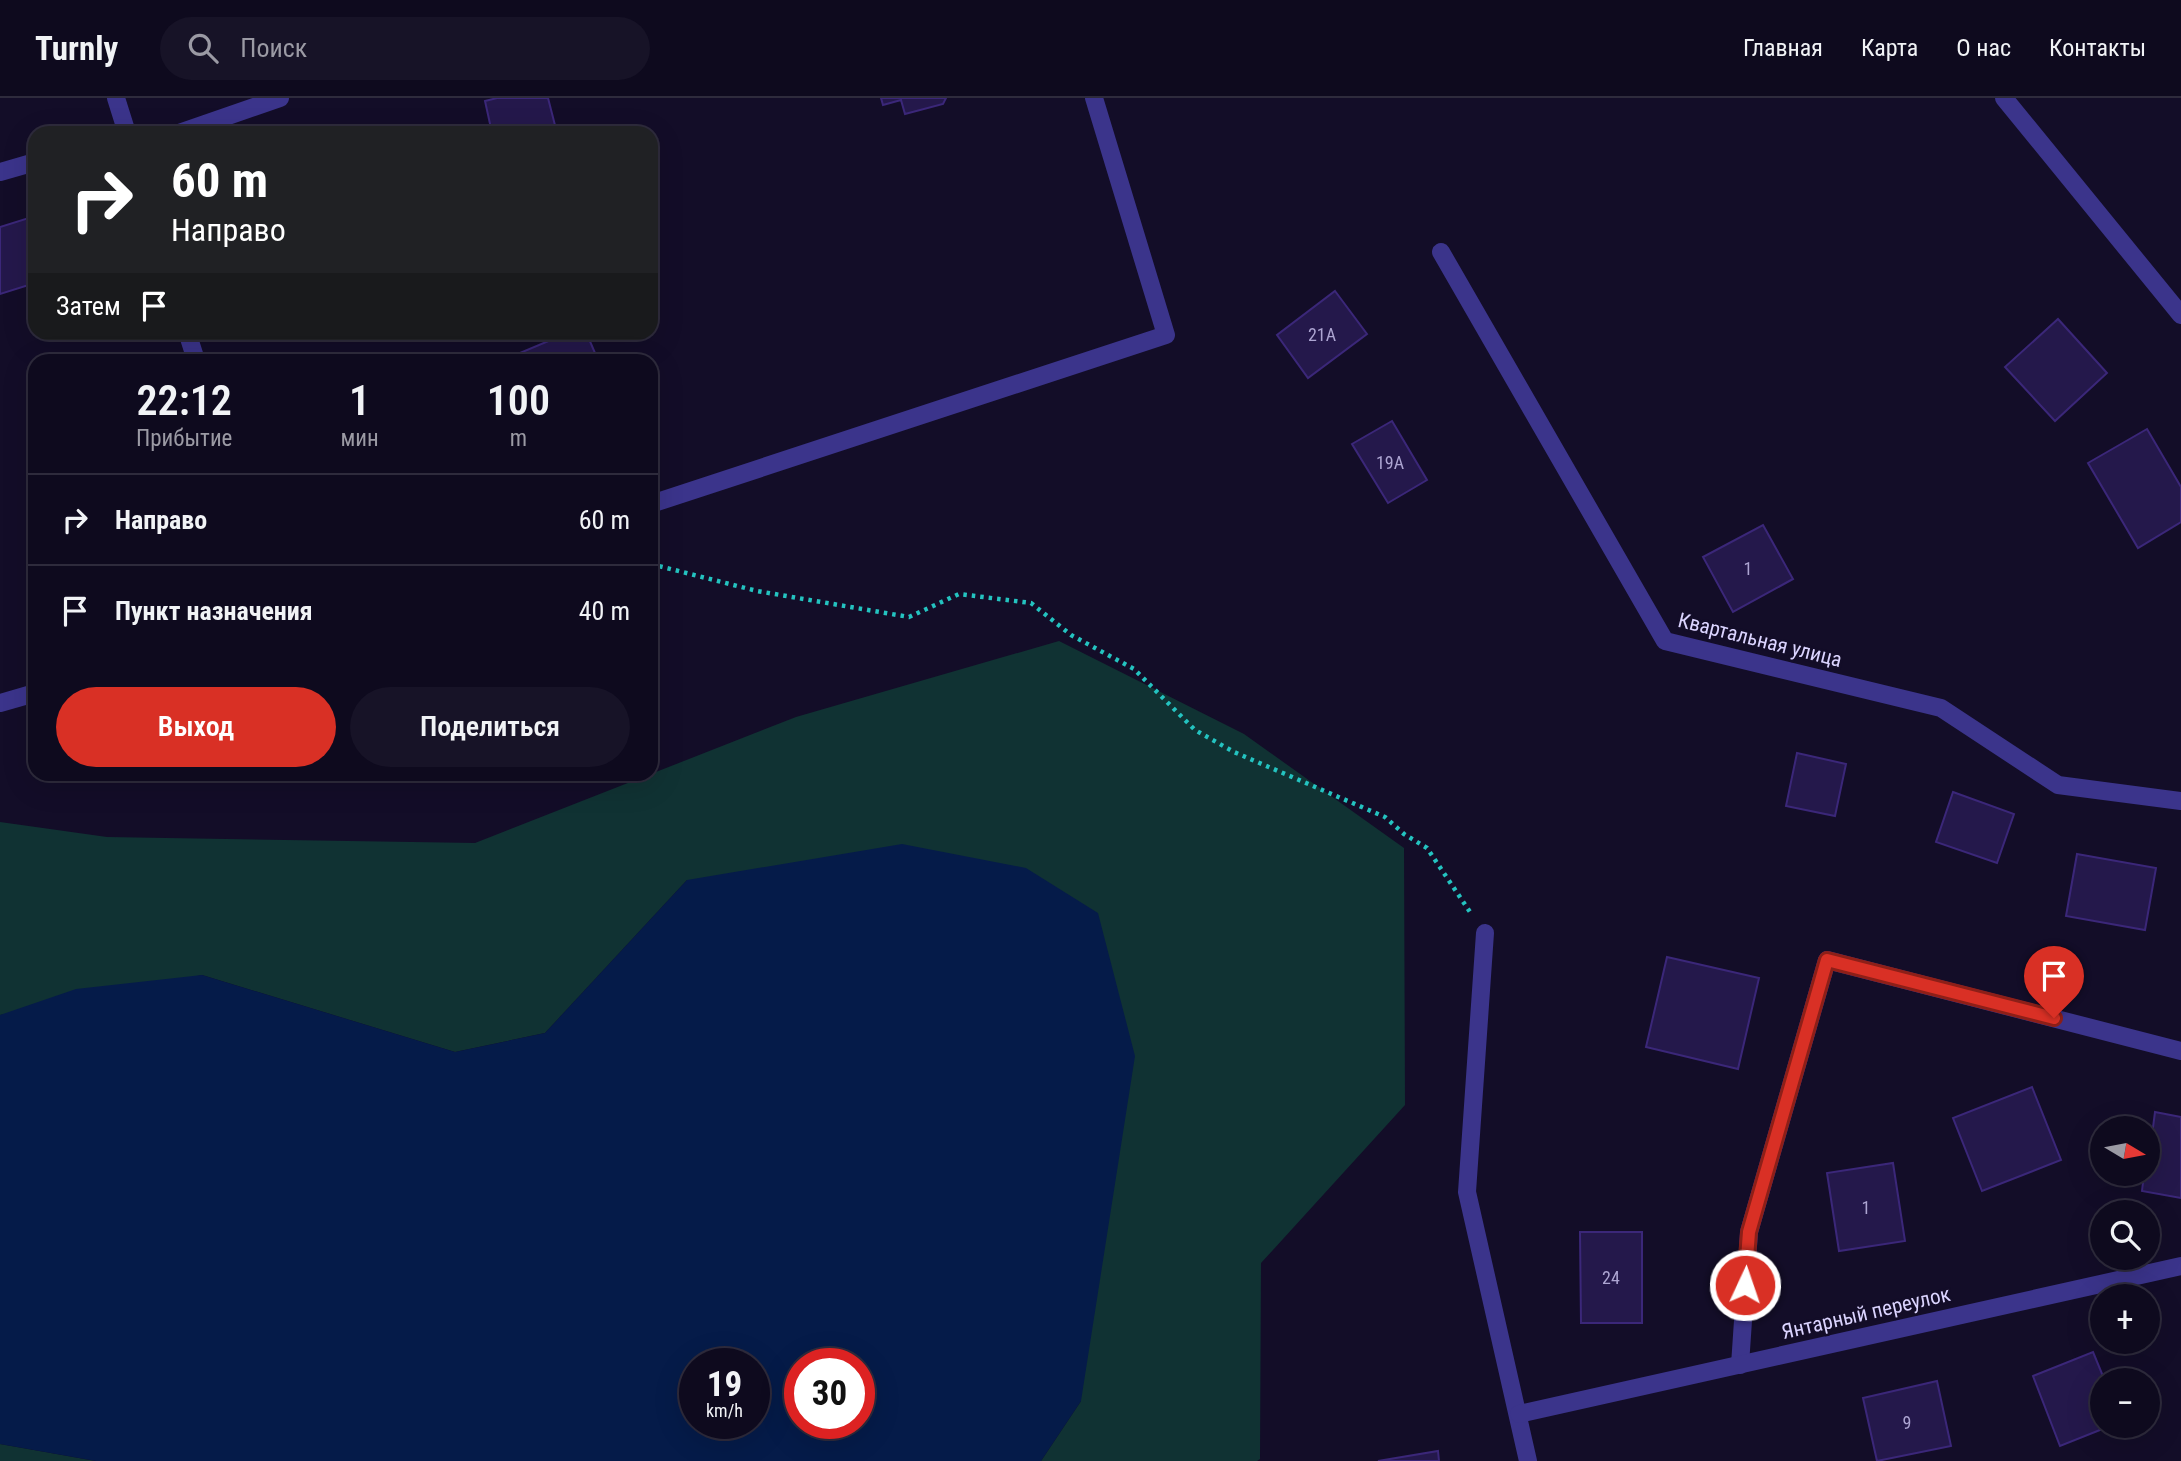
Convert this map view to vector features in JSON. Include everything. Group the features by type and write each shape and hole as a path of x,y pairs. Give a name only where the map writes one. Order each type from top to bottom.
{"street":[{"path":"116,98 125,126"},
{"path":"199,126 280,98"},
{"path":"658,502 1166,335 1094,98"},
{"path":"2004,98 2181,315"},
{"path":"0,172 28,164"},
{"name":"Квартальная улица","path":"1441,252 1665,641 1941,708 2058,785 2181,801"},
{"path":"0,703 28,695"},
{"path":"1485,933 1467,1192 1528,1461"},
{"path":"1740,1365 1749,1232 1827,960 2181,1051"},
{"name":"Янтарный переулок","path":"1519,1414 2181,1266"}],"path":[{"path":"658,566 757,591 909,617 959,594 1031,603 1071,635 1134,669 1195,730 1234,752 1385,817 1404,834 1427,848 1485,933"}],"green space":[{"path":"1059,641 1244,734 1404,848 1405,1105 1261,1263 1260,1459 1257,1461 1041,1461 1081,1401 687,880 545,1033 455,1052 202,975 0,1015 0,822 107,837 475,843 633,781 658,781 658,771 796,717"},
{"path":"0,1444 96,1461 0,1461"}],"water":[{"path":"902,844 1026,868 1098,913 1135,1056 1081,1401 1041,1461 96,1461 0,1444 0,1015 76,989 202,975 455,1052 545,1033 687,880"}],"building":[{"path":"497,98 548,98 555,126 490,126 485,101"},
{"path":"881,98 946,98 943,104 905,114 901,100 883,105"},
{"path":"28,218 28,285 0,294 0,227"},
{"path":"1335,291 1367,334 1308,378 1277,335"},
{"path":"2058,319 2107,373 2055,421 2005,367"},
{"path":"551,340 589,340 595,354 517,354"},
{"path":"1392,421 1427,480 1388,503 1352,444"},
{"path":"2147,429 2181,487 2181,522 2138,548 2088,463"},
{"path":"1763,525 1793,579 1733,612 1703,557"},
{"path":"1797,753 1846,764 1835,816 1786,806"},
{"path":"1953,792 2014,814 1997,863 1936,842"},
{"path":"2077,854 2156,868 2145,930 2066,916"},
{"path":"1667,957 1759,978 1738,1069 1646,1047"},
{"path":"2032,1087 2061,1160 1982,1191 1953,1118"},
{"path":"2155,1112 2181,1117 2181,1198 2142,1191 2143,1186 2160,1186 2160,1116 2154,1116"},
{"path":"1893,1163 1905,1241 1839,1251 1827,1173"},
{"path":"1580,1232 1642,1232 1642,1323 1581,1323"},
{"path":"2094,1354 2100,1368 2090,1368 2090,1434 2060,1446 2033,1376"},
{"path":"1937,1381 1951,1446 1877,1461 1863,1398"},
{"path":"1438,1451 1439,1461 1378,1461"}],"route":[{"path":"1745,1285 1749,1232 1827,960 2054,1018"}]}
